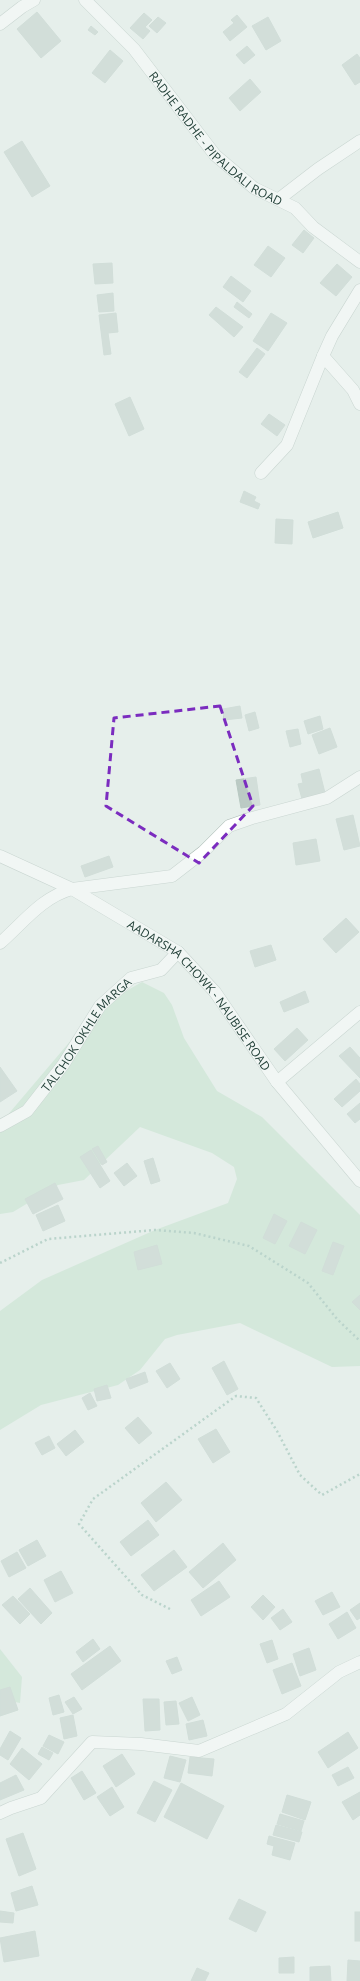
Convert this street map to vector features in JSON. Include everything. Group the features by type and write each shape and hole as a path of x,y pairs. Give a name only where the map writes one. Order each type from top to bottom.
{"street":[{"path":"0,24 22,7 34,0"},
{"name":"RADHE RADHE - PIPALDALI ROAD","path":"86,0 134,49 215,154 254,188 295,208 313,227 347,255 360,262"},
{"path":"279,199 318,168 360,140"},
{"path":"261,473 287,445 323,356 339,324 360,290"},
{"path":"323,356 354,390 360,404"},
{"path":"0,943 32,912 58,893 172,876 203,852 229,826 252,818 327,798 360,777"},
{"name":"AADARSHA CHOWK - NAUBISE ROAD","path":"0,856 72,890 178,952 215,992 277,1082 360,1181"},
{"name":"TALCHOK OKHLE MARGA","path":"0,1126 27,1111 63,1065 100,1006 131,978 161,970 178,952"},
{"path":"277,1082 360,1012"},
{"path":"0,1813 41,1798 92,1742 141,1744 198,1751 286,1714 339,1672 360,1662"}],"path":[{"path":"0,1263 48,1240 155,1230 194,1233 249,1246 308,1283 337,1319 360,1341"},
{"path":"170,1609 142,1596 79,1524 93,1499 236,1396 256,1398 277,1431 300,1474 322,1496 360,1474"}],"highlighted area":[{"path":"220,706 253,806 199,863 106,806 114,718"}],"green space":[{"path":"142,982 164,993 172,1005 184,1038 217,1091 262,1117 360,1215 360,1366 332,1367 240,1323 177,1335 165,1339 140,1370 118,1385 41,1405 0,1430 0,1311 42,1280 155,1230 228,1203 237,1179 234,1167 212,1153 140,1127 84,1180 58,1185 13,1212 0,1214 0,1124 100,1006"},
{"path":"0,1649 22,1677 20,1703 0,1699"}],"building":[{"path":"37,12 61,41 41,58 17,29"},
{"path":"144,13 152,20 145,27 150,31 143,39 130,28"},
{"path":"237,15 247,27 230,41 223,32 234,23 231,20"},
{"path":"158,17 166,23 157,33 149,26"},
{"path":"268,17 281,41 266,50 252,26"},
{"path":"91,26 98,32 95,35 88,30"},
{"path":"247,46 255,55 244,64 236,55"},
{"path":"110,50 123,61 105,83 92,73"},
{"path":"357,54 360,58 360,82 355,85 342,65"},
{"path":"250,79 261,92 240,111 229,98"},
{"path":"22,141 50,186 32,197 4,152"},
{"path":"304,230 314,238 303,253 292,245"},
{"path":"268,246 285,258 271,277 254,265"},
{"path":"112,263 113,283 95,284 93,264"},
{"path":"337,264 352,277 336,296 320,283"},
{"path":"231,276 251,291 243,302 223,287"},
{"path":"113,293 114,311 99,312 97,295"},
{"path":"237,302 252,314 249,318 234,307"},
{"path":"216,307 243,327 234,337 209,315"},
{"path":"116,313 118,332 108,333 111,354 104,355 99,315"},
{"path":"271,313 287,323 268,351 253,341"},
{"path":"257,348 265,354 247,378 239,372"},
{"path":"130,397 144,429 129,436 115,404"},
{"path":"269,414 285,425 277,436 261,424"},
{"path":"244,491 256,497 254,501 260,504 258,509 240,502"},
{"path":"338,512 343,528 313,538 308,522"},
{"path":"276,519 293,520 292,544 275,543"},
{"path":"240,706 242,718 224,720 223,709"},
{"path":"255,712 259,728 249,731 245,715"},
{"path":"320,716 323,729 308,734 304,721"},
{"path":"330,728 337,747 319,754 312,735"},
{"path":"298,729 301,744 290,747 286,731"},
{"path":"319,769 325,793 302,799 298,784 303,783 301,774"},
{"path":"256,777 260,805 241,808 236,780"},
{"path":"353,815 360,846 344,850 336,819"},
{"path":"316,839 320,861 296,865 293,843"},
{"path":"109,856 113,867 85,877 81,866"},
{"path":"346,918 359,932 336,953 323,939"},
{"path":"271,945 276,960 255,967 250,951"},
{"path":"305,991 309,1002 284,1012 280,1002"},
{"path":"297,1028 308,1040 285,1061 274,1049"},
{"path":"350,1047 360,1058 360,1078 339,1056"},
{"path":"0,1067 17,1091 0,1102"},
{"path":"356,1079 360,1084 360,1091 342,1107 334,1099"},
{"path":"360,1103 360,1119 355,1123 347,1114"},
{"path":"98,1146 107,1162 102,1165 92,1149"},
{"path":"91,1150 110,1181 100,1188 80,1157"},
{"path":"153,1158 160,1181 151,1184 144,1161"},
{"path":"127,1163 137,1176 124,1186 114,1173"},
{"path":"55,1183 63,1199 33,1214 25,1199"},
{"path":"58,1205 65,1221 43,1231 36,1215"},
{"path":"274,1214 287,1221 275,1244 263,1238"},
{"path":"301,1222 317,1230 305,1254 289,1246"},
{"path":"333,1242 344,1246 333,1275 322,1271"},
{"path":"157,1245 162,1264 138,1270 134,1252"},
{"path":"360,1295 360,1310 352,1302"},
{"path":"224,1361 238,1389 227,1395 212,1368"},
{"path":"170,1363 180,1379 167,1388 156,1371"},
{"path":"145,1372 148,1382 130,1389 126,1379"},
{"path":"107,1385 111,1398 97,1401 94,1389"},
{"path":"90,1393 97,1406 88,1410 82,1398"},
{"path":"138,1417 152,1433 139,1444 125,1428"},
{"path":"216,1429 230,1452 213,1463 198,1439"},
{"path":"75,1430 84,1442 66,1456 57,1444"},
{"path":"49,1436 55,1448 42,1455 35,1443"},
{"path":"166,1482 182,1500 156,1522 141,1503"},
{"path":"148,1520 159,1535 131,1556 120,1542"},
{"path":"37,1540 46,1556 28,1566 19,1550"},
{"path":"223,1543 236,1560 203,1588 189,1572"},
{"path":"174,1550 187,1567 154,1591 141,1575"},
{"path":"17,1552 26,1568 9,1577 1,1561"},
{"path":"61,1571 73,1593 55,1602 44,1580"},
{"path":"219,1581 230,1597 201,1616 191,1600"},
{"path":"30,1588 52,1613 41,1624 18,1599"},
{"path":"332,1592 340,1607 323,1615 315,1601"},
{"path":"263,1595 275,1607 263,1620 251,1607"},
{"path":"13,1596 30,1614 20,1624 2,1605"},
{"path":"360,1603 360,1618 357,1620 350,1610"},
{"path":"283,1609 292,1622 280,1630 271,1618"},
{"path":"347,1612 356,1628 338,1639 329,1624"},
{"path":"93,1639 100,1649 83,1662 76,1652"},
{"path":"272,1640 278,1659 267,1663 260,1644"},
{"path":"110,1646 121,1661 82,1690 71,1674"},
{"path":"309,1648 316,1670 300,1676 293,1654"},
{"path":"177,1657 182,1670 172,1674 166,1661"},
{"path":"292,1663 301,1686 282,1694 273,1670"},
{"path":"10,1687 18,1710 0,1716 0,1690"},
{"path":"59,1695 64,1712 53,1715 49,1698"},
{"path":"74,1697 82,1709 73,1714 65,1702"},
{"path":"192,1697 200,1715 188,1721 179,1703"},
{"path":"143,1699 159,1699 160,1730 145,1731"},
{"path":"176,1701 179,1724 166,1725 164,1702"},
{"path":"73,1715 77,1736 64,1739 60,1718"},
{"path":"203,1720 207,1736 189,1740 186,1724"},
{"path":"10,1731 21,1738 8,1760 0,1755 0,1749"},
{"path":"348,1732 358,1748 328,1768 318,1752"},
{"path":"49,1735 64,1742 58,1754 43,1746"},
{"path":"42,1747 53,1753 49,1760 38,1754"},
{"path":"22,1748 42,1764 29,1780 10,1764"},
{"path":"122,1754 135,1774 116,1787 103,1766"},
{"path":"170,1756 186,1760 180,1782 164,1778"},
{"path":"190,1757 214,1759 212,1776 188,1773"},
{"path":"348,1767 354,1778 338,1786 332,1775"},
{"path":"82,1771 96,1793 84,1800 71,1778"},
{"path":"16,1775 24,1790 0,1800 0,1783"},
{"path":"154,1781 172,1790 155,1822 137,1813"},
{"path":"181,1783 224,1806 207,1839 164,1817"},
{"path":"112,1787 124,1807 110,1816 97,1797"},
{"path":"360,1792 360,1815 353,1820 342,1802"},
{"path":"287,1795 311,1802 305,1820 282,1812"},
{"path":"280,1814 304,1821 301,1831 277,1824"},
{"path":"276,1825 302,1832 299,1842 273,1835"},
{"path":"23,1833 36,1869 19,1876 6,1839"},
{"path":"269,1836 295,1843 290,1860 272,1855 274,1846 267,1844"},
{"path":"32,1886 38,1905 16,1911 11,1893"},
{"path":"239,1899 266,1912 256,1932 229,1919"},
{"path":"0,1911 14,1913 13,1923 0,1922"},
{"path":"355,1912 360,1912 360,1941 355,1941"},
{"path":"35,1931 39,1956 4,1962 0,1938"},
{"path":"294,1957 294,1973 279,1973 279,1958"},
{"path":"348,1960 360,1961 360,1981 347,1981"},
{"path":"330,1966 331,1981 310,1981 310,1967"},
{"path":"197,1968 209,1973 205,1981 191,1981"}]}
